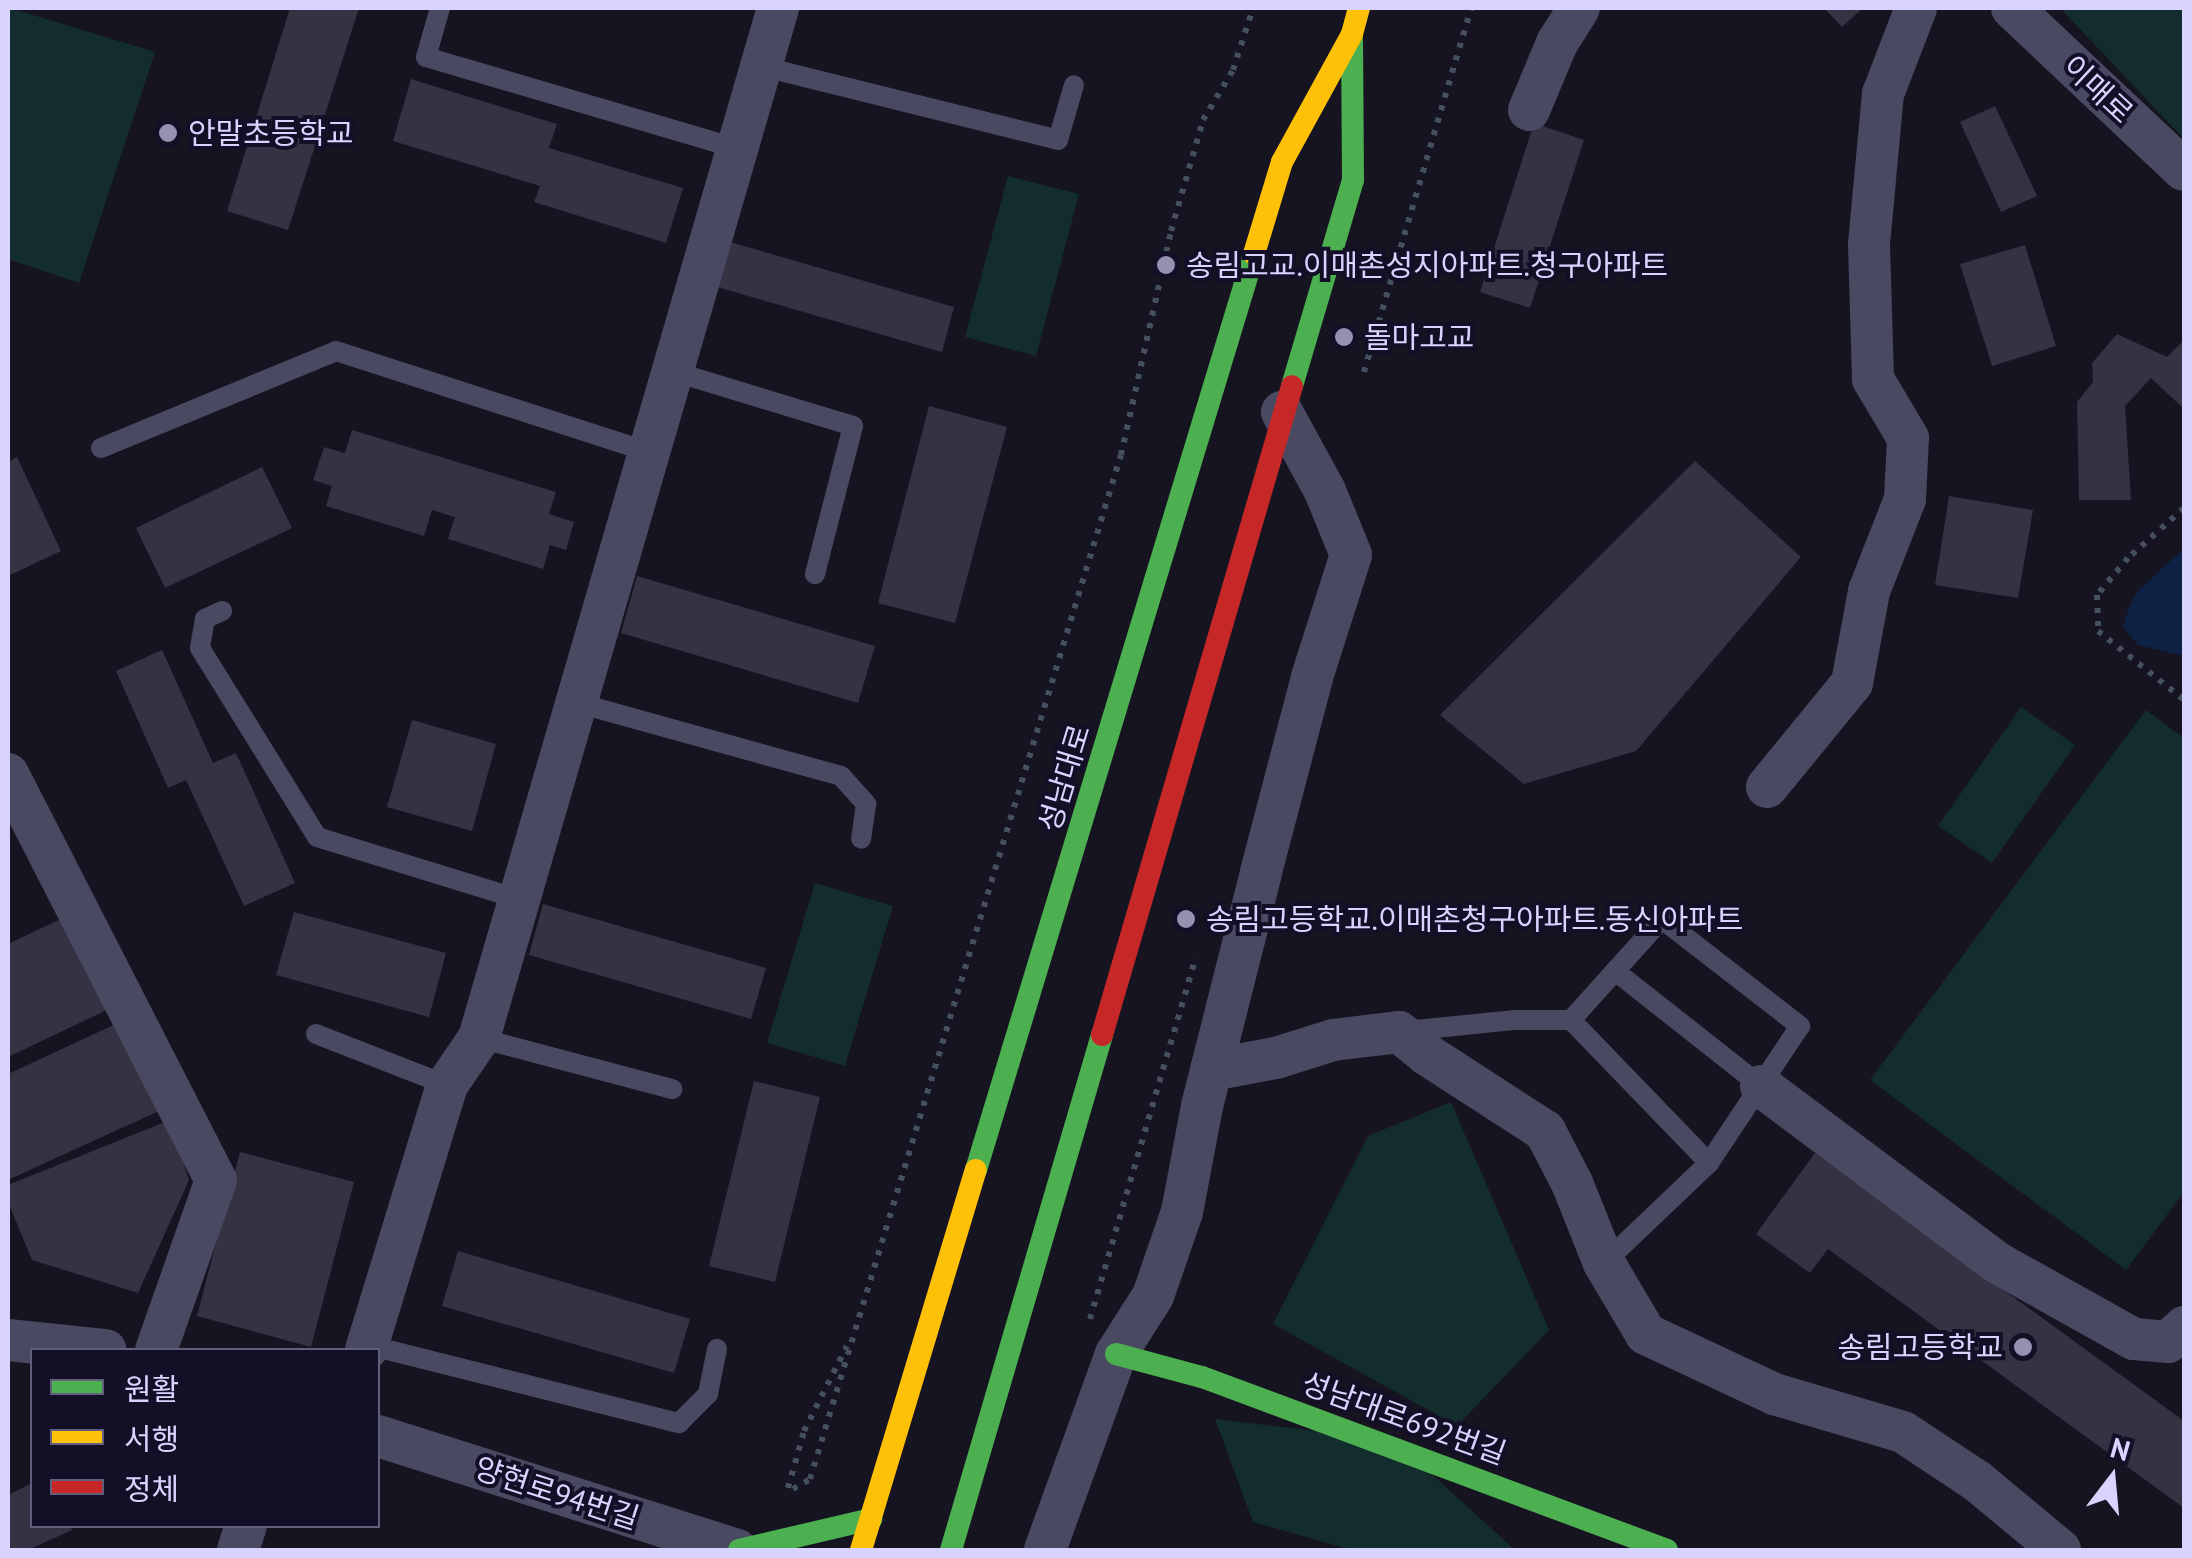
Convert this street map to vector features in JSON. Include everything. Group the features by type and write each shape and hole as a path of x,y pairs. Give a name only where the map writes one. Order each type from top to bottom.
{"main road":[{"name":"성남대로","path":"861,1550 1282,162 1352,34 1360,8"},
{"name":"성남대로","path":"951,1550 1353,180 1352,34"},
{"name":"성남대로692번길","path":"1101,1343 1202,1376 1667,1550"},
{"path":"738,1550 871,1519"}],"street":[{"path":"367,1348 447,1085 478,1038 778,8"},
{"path":"1529,110 1557,43 1579,8"},
{"path":"1766,787 1852,684 1869,591 1905,500 1908,438 1873,379 1869,244 1883,94 1916,8"},
{"name":"이매로","path":"2012,8 2184,170"},
{"path":"1045,1550 1101,1343 1153,1296 1182,1212 1211,1070 1312,677 1351,555 1325,492 1282,412"},
{"path":"8,774 216,1180 157,1348"},
{"path":"1211,1070 1276,1058 1333,1040 1399,1032 1426,1054 1545,1130 1572,1183 1604,1263 1646,1334 1774,1394 1903,1432 1977,1481 2060,1550"},
{"path":"1761,1086 1996,1262 2134,1339 2168,1342 2184,1326"},
{"path":"8,1340 86,1348"},
{"name":"양현로94번길","path":"380,1437 738,1550"}],"lane":[{"path":"440,8 426,57 735,148"},
{"path":"760,66 1058,140 1074,84"},
{"path":"101,448 336,351 648,452"},
{"path":"672,372 853,426 815,574"},
{"path":"222,611 205,619 200,648 317,837 518,898"},
{"path":"578,703 842,776 866,804 860,840"},
{"path":"1571,1020 1662,919 1800,1026 1709,1163 1604,1263"},
{"path":"1615,971 1761,1086"},
{"path":"1399,1032 1515,1020 1571,1020 1709,1163"},
{"path":"316,1034 447,1085"},
{"path":"478,1038 672,1090"},
{"path":"380,1351 678,1423 708,1394 717,1348"}],"path":[{"path":"855,1330 804,1431 786,1491 810,1479 1121,455 1171,231 1203,120 1232,70 1253,8"},
{"path":"1364,372 1470,8"},
{"path":"2184,508 2128,558 2098,595 2098,631 2184,700"},
{"path":"1101,1343 1198,950"}],"green space":[{"path":"10,8 155,52 79,283 8,259"},
{"path":"2060,8 2184,8 2184,139"},
{"path":"1008,176 1079,194 1036,356 965,337"},
{"path":"2021,707 2075,745 1992,863 1938,826"},
{"path":"2146,710 2184,738 2184,1192 2126,1270 1870,1080"},
{"path":"815,883 893,906 845,1066 767,1043"},
{"path":"1451,1102 1549,1330 1457,1426 1273,1324 1368,1136"},
{"path":"1215,1419 1394,1440 1515,1550 1352,1550 1253,1522"}],"water":[{"path":"2184,548 2184,656 2138,645 2123,627 2139,590"}],"building":[{"path":"290,8 359,8 288,230 227,211"},
{"path":"1824,8 1863,8 1842,27"},
{"path":"411,79 557,124 549,148 683,188 666,243 534,202 540,186 393,141"},
{"path":"1995,106 2037,196 2001,212 1960,122"},
{"path":"1534,123 1584,140 1530,308 1480,292"},
{"path":"730,242 954,307 942,352 717,287"},
{"path":"2025,245 2056,346 1992,366 1960,264"},
{"path":"2117,334 2167,357 2184,340 2184,409 2151,378 2125,406 2131,500 2079,500 2077,402 2093,382 2092,363"},
{"path":"929,406 1007,427 955,623 878,603"},
{"path":"352,430 556,492 549,514 574,522 566,550 550,545 543,569 448,539 455,517 432,510 424,536 326,506 332,486 313,480 324,447 345,453"},
{"path":"17,457 61,551 8,576 8,462"},
{"path":"1695,461 1801,557 1636,751 1524,784 1440,715"},
{"path":"262,467 292,528 165,588 136,528"},
{"path":"1949,496 2033,510 2018,598 1935,585"},
{"path":"637,576 875,646 858,703 621,633"},
{"path":"162,650 213,763 236,753 295,883 244,906 186,780 168,788 116,671"},
{"path":"412,720 496,744 472,831 387,807"},
{"path":"543,904 766,968 751,1019 529,955"},
{"path":"294,912 446,953 429,1017 276,975"},
{"path":"67,916 111,1008 8,1057 8,944"},
{"path":"120,1022 161,1110 8,1180 8,1074"},
{"path":"754,1081 820,1097 775,1282 709,1266"},
{"path":"170,1120 189,1180 138,1293 32,1260 8,1202 8,1185"},
{"path":"240,1152 354,1182 311,1347 197,1316"},
{"name":"송림고등학교","path":"1815,1153 2184,1421 2184,1508 1828,1249 1810,1273 1756,1234"},
{"path":"458,1251 690,1319 674,1373 442,1306"},
{"path":"30,1484 30,1528 72,1530 28,1550 8,1550 8,1495"}],"traffic: fast":[{"path":"1292,386 1353,180 1352,41"},
{"path":"976,1170 1254,254"},
{"path":"951,1550 1102,1035"},
{"path":"1116,1354 1202,1377 1667,1550"},
{"path":"739,1550 871,1519"}],"traffic: slow":[{"path":"1254,254 1282,162 1352,34 1359,8"},
{"path":"861,1550 976,1170"}],"traffic: jam":[{"path":"1102,1035 1292,386"}],"place":[{"name":"안말초등학교","path":"168,133"},
{"name":"송림고교.이매촌성지아파트.청구아파트","path":"1166,265"},
{"name":"돌마고교","path":"1344,337"},
{"name":"송림고등학교.이매촌청구아파트.동신아파트","path":"1186,919"},
{"name":"송림고등학교","path":"2023,1347"}]}
